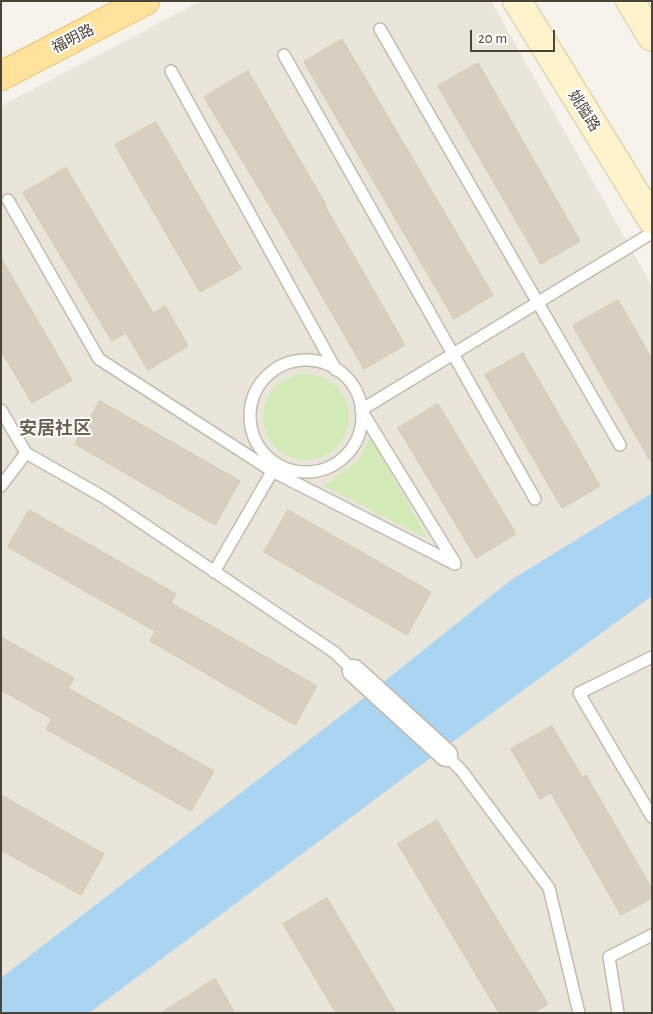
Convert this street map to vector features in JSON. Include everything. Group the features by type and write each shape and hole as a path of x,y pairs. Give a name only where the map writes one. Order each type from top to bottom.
{"main road":[{"name":"福明路","path":"1,76 145,1"},
{"name":"姚隘路","path":"517,1 652,220"},
{"path":"630,1 652,37"}],"street":[{"path":"354,671 446,755"}],"lane":[{"path":"380,29 620,445"},
{"path":"284,55 535,499"},
{"path":"171,71 336,370"},
{"path":"8,200 99,359 274,468 455,564 360,410"},
{"path":"360,410 652,233"},
{"path":"306,360 324,363 336,370 352,386 360,403 360,410 362,422 357,440 346,455 331,466 313,472 274,468 253,436 249,419 252,401 259,384 272,371 288,363 306,360"},
{"path":"1,410 26,453 105,498 334,652 354,671"},
{"path":"1,486 26,453"},
{"path":"214,572 274,468"},
{"path":"652,657 579,693 652,818"},
{"path":"446,755 461,770 549,888 579,1013"},
{"path":"618,1013 609,957 652,935"}],"shaded area":[{"path":"201,1 491,1 652,286 652,1013 1,1013 1,106"}],"green space":[{"path":"298,374 314,374 323,377 337,386 346,400 349,417 346,434 337,448 323,457 314,460 298,460 282,453 270,441 263,425 263,409 270,393 282,381"},
{"path":"370,437 428,539 324,486 360,459"}],"water":[{"path":"652,493 652,596 421,765 89,1013 1,1013 1,978 360,701 511,580"}],"building":[{"path":"342,39 493,295 454,319 304,62"},
{"path":"478,63 580,241 541,264 438,86"},
{"path":"248,71 405,345 364,369 284,230 204,97"},
{"path":"156,122 241,269 200,292 115,145"},
{"path":"66,168 153,313 165,306 188,346 148,370 126,333 112,341 23,193"},
{"path":"1,258 72,380 32,403 1,351"},
{"path":"618,300 652,359 652,464 573,326"},
{"path":"523,353 600,486 562,508 485,375"},
{"path":"100,401 240,481 215,525 75,444"},
{"path":"438,404 516,534 476,558 398,428"},
{"path":"29,510 176,594 171,603 317,686 295,725 150,641 155,631 8,547"},
{"path":"288,510 431,592 407,635 264,552"},
{"path":"1,637 74,678 68,688 214,771 191,811 46,729 52,719 1,690"},
{"path":"552,726 582,777 586,775 652,889 652,898 621,915 551,793 540,799 511,749"},
{"path":"1,795 104,854 81,895 1,850"},
{"path":"437,820 548,1004 533,1013 499,1013 398,844"},
{"path":"327,898 396,1013 336,1013 283,924"},
{"path":"215,979 235,1013 161,1013"}],"district":[{"name":"安居社区","path":"55,429"}]}
